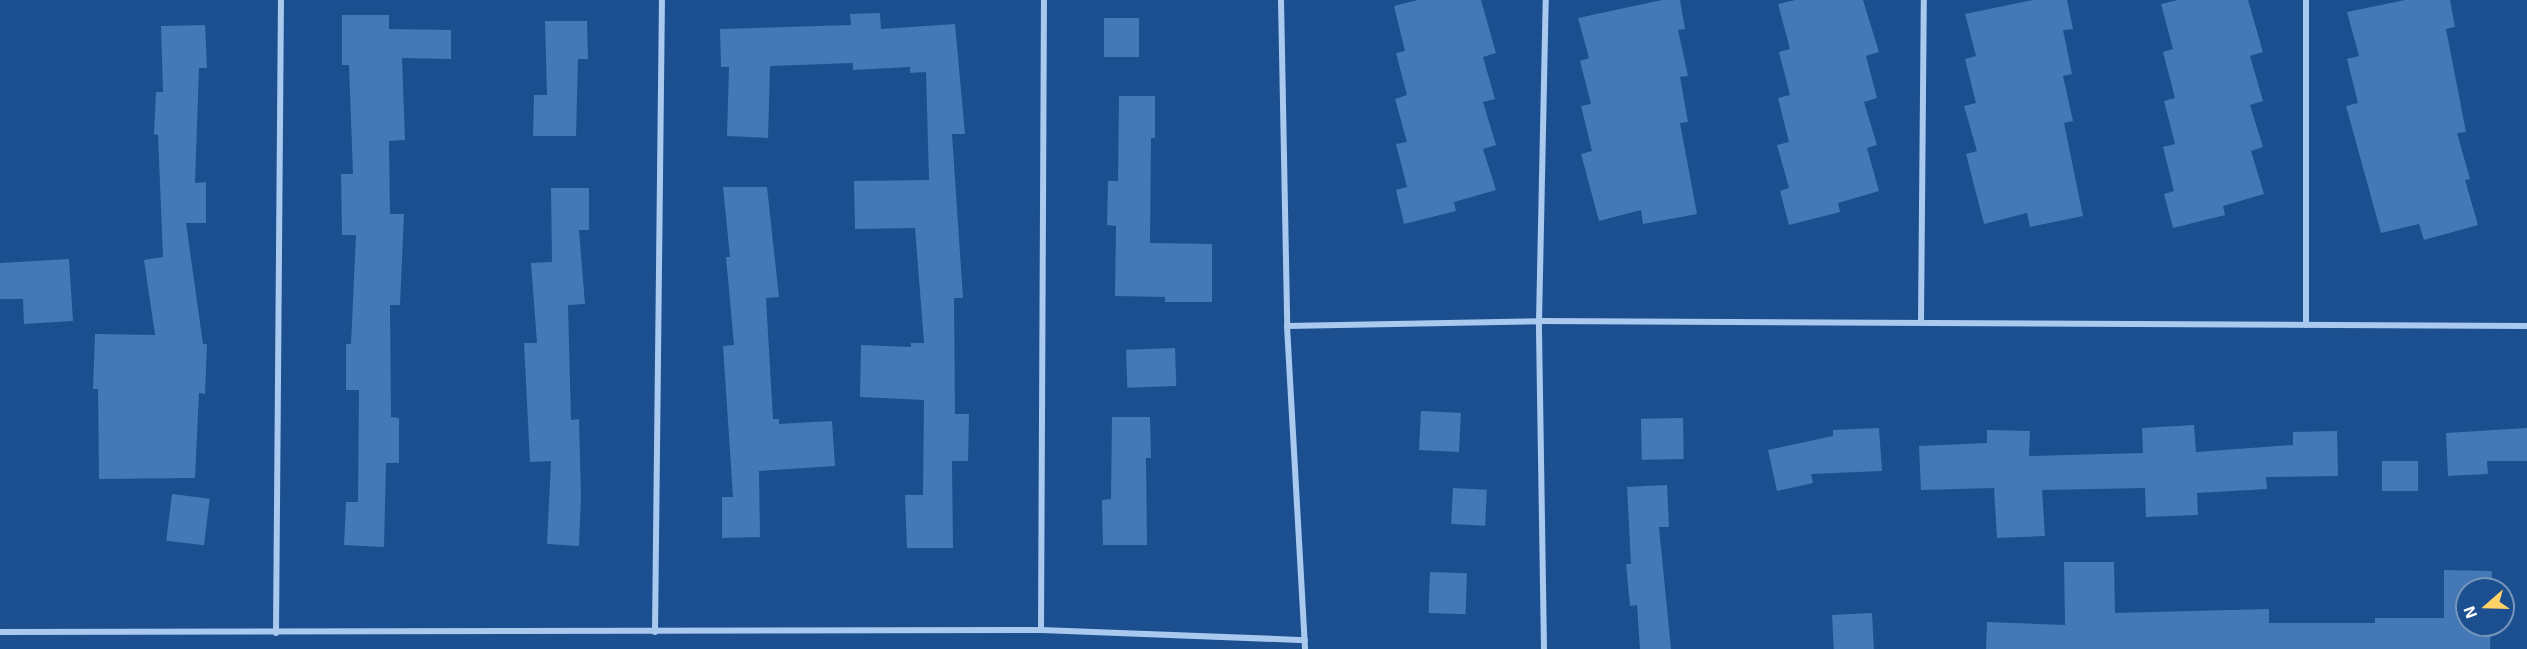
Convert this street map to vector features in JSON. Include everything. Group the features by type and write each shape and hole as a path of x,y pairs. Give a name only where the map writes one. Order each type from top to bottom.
{"street":[{"path":"276,633 280,0"},
{"path":"655,632 662,0"},
{"path":"1041,630 1044,0"},
{"path":"1281,0 1287,326 1305,649"},
{"path":"1544,649 1539,321 1546,0"},
{"path":"1922,321 1924,0"},
{"path":"2306,0 2306,325"},
{"path":"1287,326 1539,321 1922,321 2527,326"},
{"path":"0,632 1041,630 1305,640"}],"building":[{"path":"1418,0 1481,0 1496,53 1483,57 1495,99 1483,102 1496,145 1483,149 1496,190 1454,202 1456,211 1404,224 1396,190 1407,187 1396,144 1407,142 1395,99 1407,95 1396,53 1405,51 1394,6"},
{"path":"1662,0 1680,0 1685,29 1678,30 1688,76 1680,77 1688,122 1680,123 1697,214 1643,224 1641,210 1599,221 1581,154 1592,151 1581,106 1591,104 1580,61 1589,58 1578,18"},
{"path":"1795,0 1863,0 1879,52 1866,56 1877,98 1864,102 1877,145 1867,148 1879,191 1838,203 1840,212 1789,225 1780,191 1789,188 1777,145 1789,142 1778,98 1790,95 1779,52 1790,49 1778,4"},
{"path":"2033,0 2067,0 2073,29 2063,30 2072,74 2063,76 2073,121 2064,123 2083,216 2030,227 2027,213 1984,224 1966,154 1977,151 1964,106 1976,103 1965,59 1976,56 1965,14"},
{"path":"2178,0 2248,0 2263,52 2250,56 2263,101 2250,105 2263,147 2251,151 2264,194 2223,206 2225,215 2173,228 2164,194 2174,191 2163,147 2175,144 2164,101 2175,98 2163,52 2173,49 2161,4"},
{"path":"2405,0 2450,0 2455,27 2446,29 2466,132 2457,133 2470,179 2465,180 2478,225 2424,240 2419,224 2381,233 2346,106 2358,103 2347,59 2359,56 2347,12"},
{"path":"880,13 881,29 955,24 965,134 952,134 963,298 954,298 955,414 969,414 968,461 952,461 953,548 907,548 905,495 923,495 924,400 860,397 861,345 911,347 911,343 924,343 915,228 855,229 854,181 929,180 926,72 910,73 910,67 853,70 853,63 770,66 768,138 727,136 729,67 721,67 720,29 851,25 850,14"},
{"path":"342,15 389,15 389,29 451,30 451,59 402,58 405,140 389,141 390,214 404,214 400,305 390,305 391,417 399,418 399,463 386,463 384,547 344,545 346,502 358,502 359,390 346,390 346,344 351,344 356,235 342,235 341,174 353,174 349,65 342,65"},
{"path":"1104,18 1139,18 1139,57 1104,57"},
{"path":"545,21 587,21 588,59 578,59 576,136 533,136 534,95 547,95"},
{"path":"205,25 207,68 199,68 195,183 206,182 206,223 186,223 203,344 207,344 205,394 199,393 195,478 99,479 98,389 93,389 95,334 155,335 144,260 163,257 158,135 154,134 156,92 163,92 161,26"},
{"path":"1119,96 1155,96 1155,138 1151,138 1150,243 1212,244 1212,302 1165,302 1165,297 1115,296 1116,226 1107,225 1108,181 1118,181"},
{"path":"723,187 767,187 779,297 766,298 773,419 779,419 779,424 832,421 835,466 759,471 760,537 722,538 722,497 733,497 723,346 734,345 726,257 730,257"},
{"path":"551,188 589,188 589,230 579,230 585,304 568,305 571,420 579,419 581,497 579,546 547,544 551,461 530,462 524,343 537,343 531,263 552,262"},
{"path":"69,259 73,321 24,324 23,299 0,299 0,263"},
{"path":"1175,348 1176,386 1127,388 1126,350"},
{"path":"1421,411 1461,413 1459,452 1419,450"},
{"path":"1112,417 1150,417 1151,458 1146,458 1147,545 1103,545 1102,500 1111,499"},
{"path":"1683,418 1684,459 1642,460 1641,419"},
{"path":"2194,425 2196,452 2293,445 2293,432 2337,431 2338,476 2266,477 2267,489 2197,493 2198,515 2146,517 2145,488 2042,490 2045,536 1997,538 1994,488 1921,490 1919,446 1987,443 1987,430 2030,431 2029,456 2143,453 2142,428"},
{"path":"1879,428 1882,471 1811,474 1813,483 1777,491 1768,450 1833,436 1833,430"},
{"path":"2527,428 2527,461 2487,461 2488,474 2448,476 2446,433"},
{"path":"2382,461 2418,461 2418,491 2382,491"},
{"path":"1667,485 1669,527 1659,527 1671,649 1640,649 1637,605 1630,606 1626,564 1631,564 1627,487"},
{"path":"1453,488 1487,490 1485,526 1451,524"},
{"path":"172,494 210,499 204,545 166,541"},
{"path":"2064,562 2114,562 2115,613 2269,609 2269,623 2375,623 2375,618 2444,618 2444,570 2492,571 2492,577 2455,577 2455,637 2490,637 2490,649 1986,649 1987,622 2065,625"},
{"path":"1430,572 1467,573 1466,614 1429,613"},
{"path":"1872,613 1874,649 1834,649 1832,615"}]}
